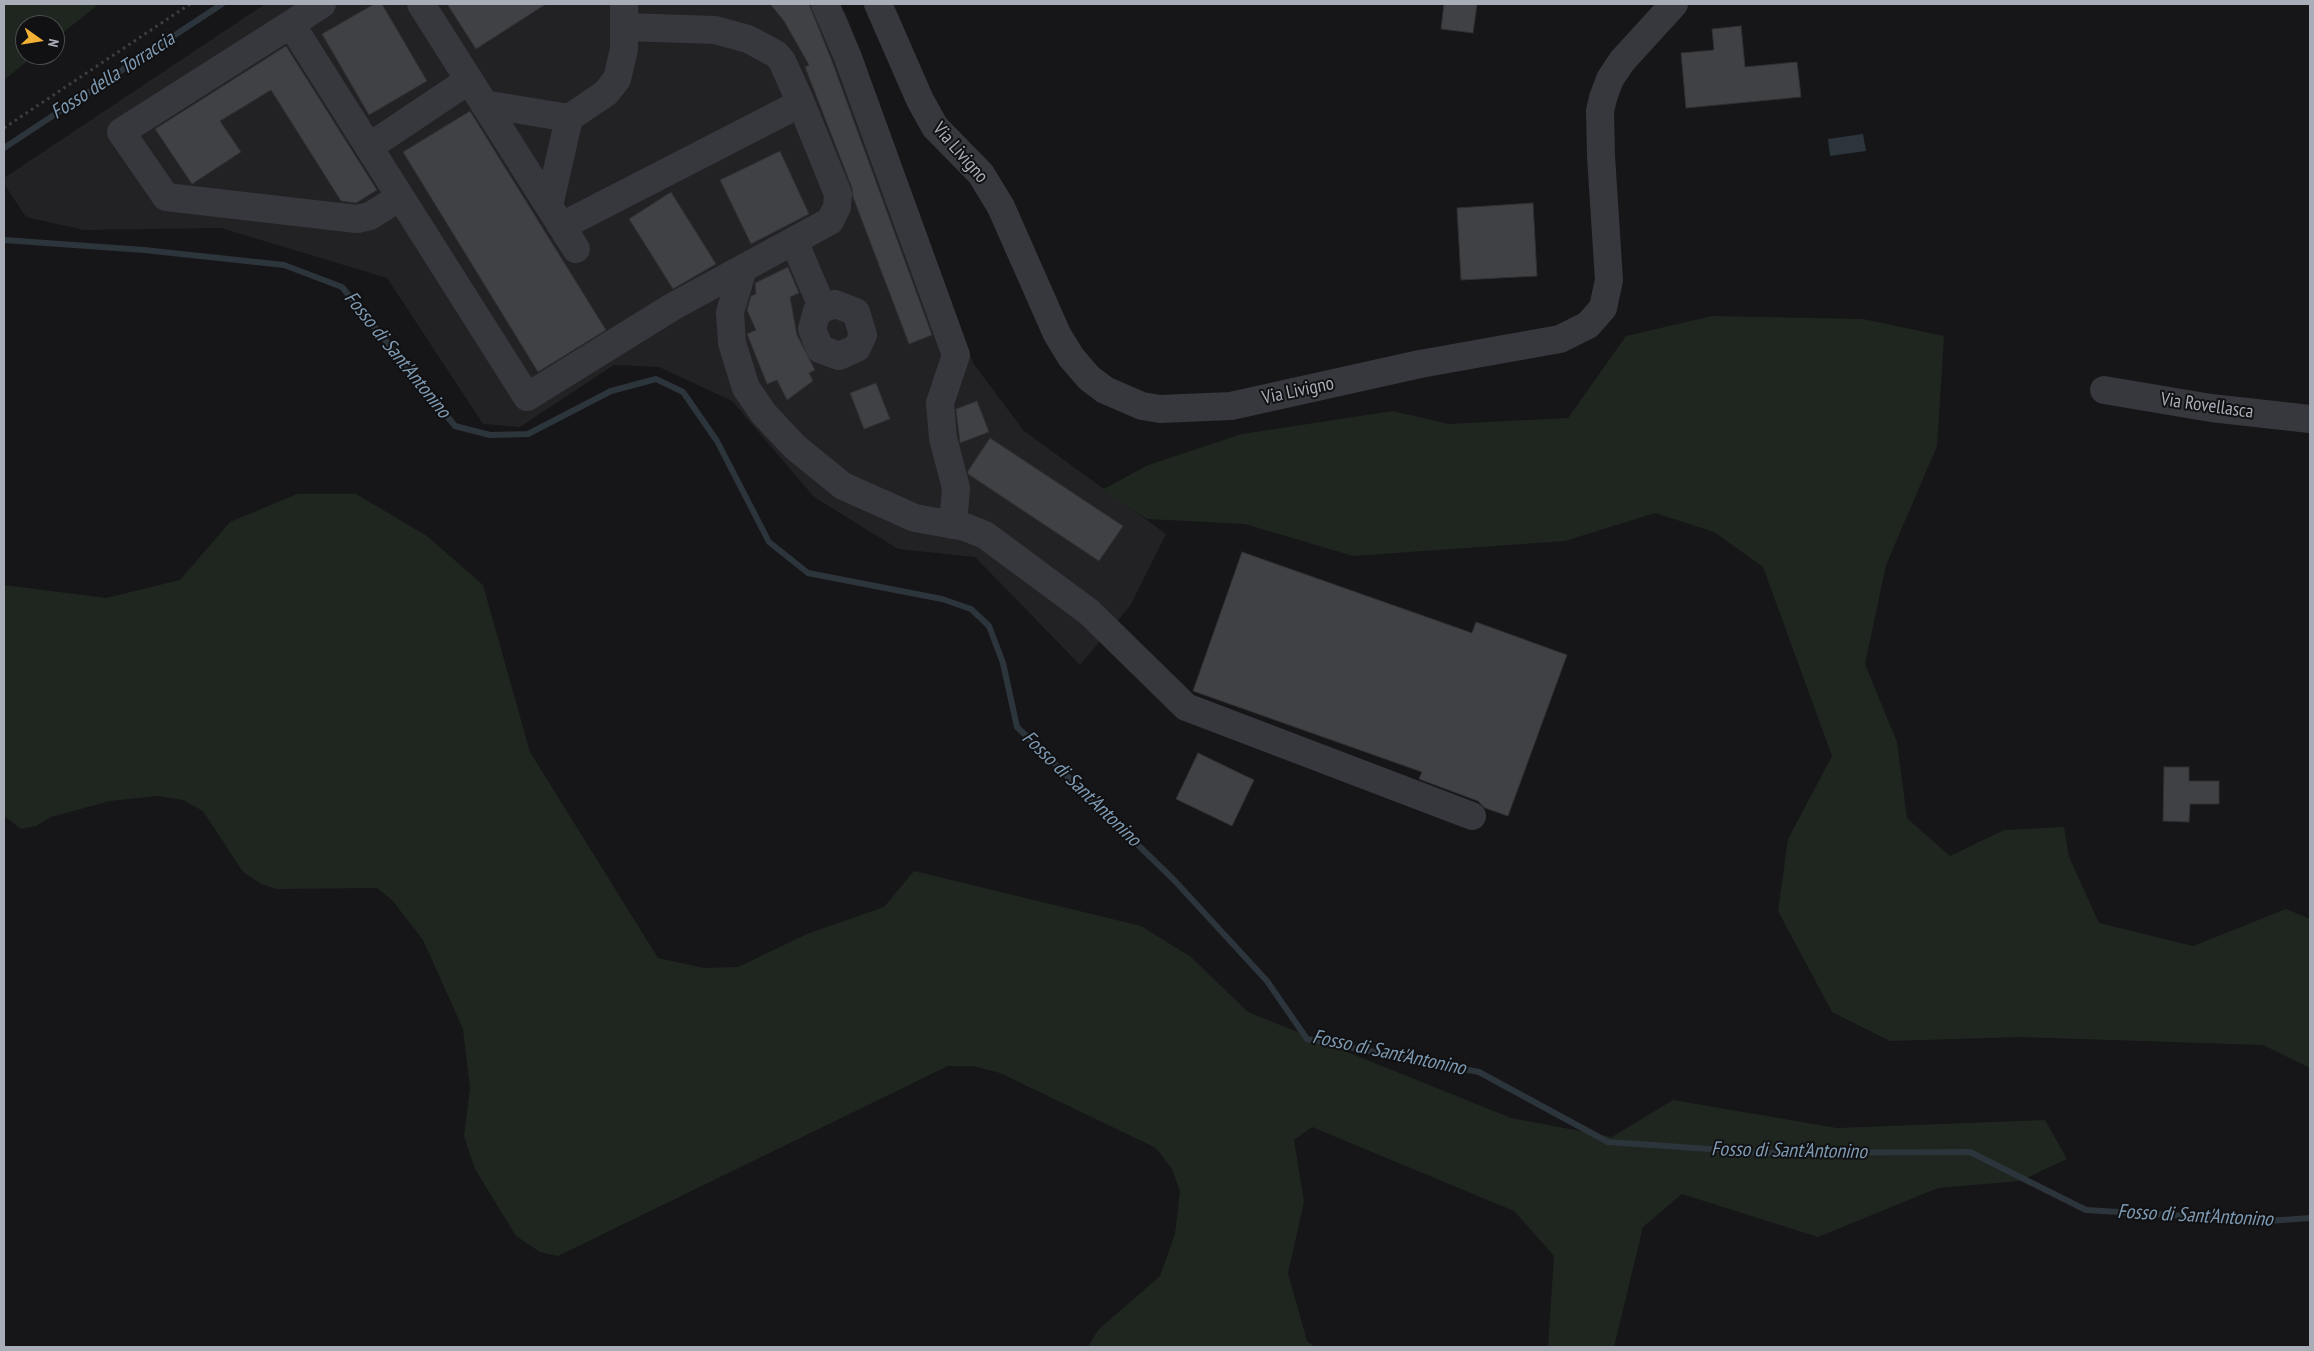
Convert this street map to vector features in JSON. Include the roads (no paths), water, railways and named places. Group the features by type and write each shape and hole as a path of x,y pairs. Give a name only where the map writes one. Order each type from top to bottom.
{"street":[{"path":"322,4 121,132 166,197 357,219 370,216 400,197"},
{"path":"421,4 576,249"},
{"path":"825,4 846,55 956,355 940,403 943,438 956,488 953,525"},
{"name":"Via Livigno","path":"878,4 920,100 935,127 981,174 1001,207 1057,334 1071,357 1089,378 1106,390 1142,406 1160,409 1230,406 1420,364 1560,339 1588,325 1603,308 1609,280 1601,165 1600,111 1603,98 1610,79 1622,60 1674,4"},
{"path":"291,24 527,397 672,307 830,221 837,207 838,194 782,61 762,44 715,30 624,15 624,49 617,79 606,93 569,118 484,104"},
{"path":"369,147 469,80"},
{"path":"555,216 801,103"},
{"path":"555,216 569,118"},
{"path":"794,241 823,309"},
{"path":"743,269 730,312 732,343 746,388 764,414 795,447 843,486 915,518 953,525 985,534 1089,612 1186,707 1472,816"},
{"name":"Via Rovellasca","path":"2104,390 2211,408 2310,420"}],"waterway":[{"name":"Fosso della Torraccia","path":"4,148 222,4"},
{"name":"Fosso di Sant'Antonino","path":"4,240 144,250 284,265 342,287 455,426 490,435 528,434 611,391 656,379 683,392 717,441 769,542 808,573 942,599 971,609 989,626 1003,663 1017,727 1174,880 1267,981 1307,1039 1479,1072 1608,1142 1768,1153 1970,1152 2086,1210 2268,1221 2310,1218"}]}
